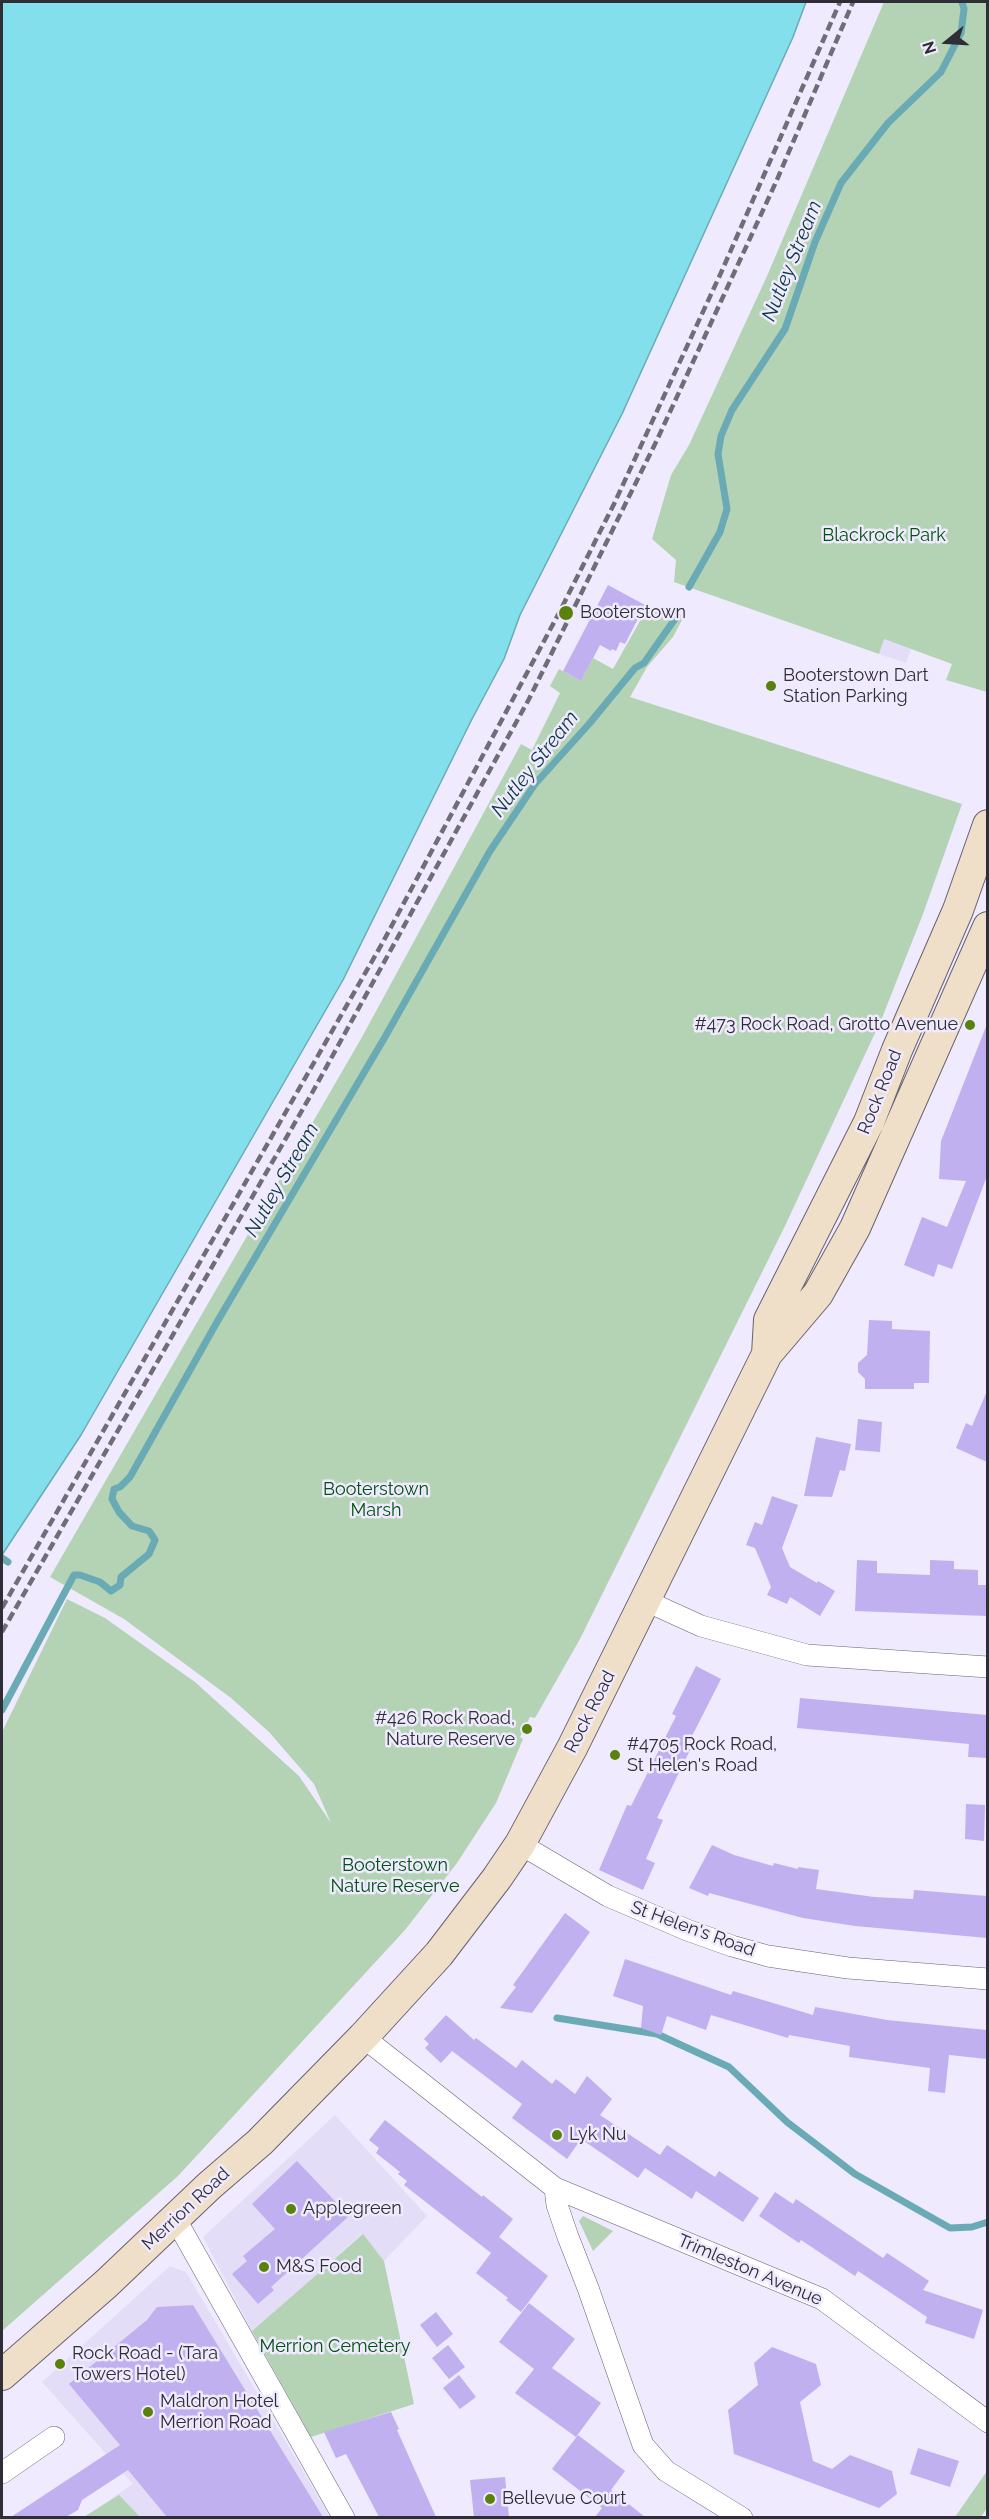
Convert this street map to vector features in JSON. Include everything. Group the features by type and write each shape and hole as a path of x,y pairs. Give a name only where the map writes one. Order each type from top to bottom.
{"main road":[{"name":"Rock Road","path":"767,1354 769,1320 869,1122 897,1050 958,910 987,825"},
{"name":"Rock Road","path":"363,2037 439,1954 520,1844 572,1748 767,1354 818,1294 855,1228 985,941"},
{"name":"Merrion Road","path":"2,2375 176,2220 208,2186 260,2142 363,2037"}],"street":[{"path":"644,1600 701,1626 807,1655 987,1666"},
{"name":"St Helen's Road","path":"520,1844 608,1896 687,1930 732,1946 768,1956 848,1968 987,1979"},
{"name":"Trimleston Avenue","path":"363,2037 555,2188 822,2299 987,2422"},
{"path":"555,2188 557,2205 564,2226 643,2445 666,2471 742,2517"},
{"path":"176,2220 344,2517"},
{"path":"2,2473 54,2437"}],"shaded area":[{"path":"884,639 911,649 906,663 879,654"},
{"path":"335,2115 427,2216 384,2261 362,2234 252,2331 203,2237"},
{"path":"170,2266 186,2272 330,2517 84,2517 133,2484 42,2382"}],"green space":[{"name":"Blackrock Park","path":"884,2 987,2 987,692 946,680 952,664 884,639 879,654 674,582 676,560 652,539 671,475 689,445 767,276"},
{"name":"Booterstown Marsh","path":"648,610 683,618 673,637 647,667 630,697 962,804 923,914 882,1018 784,1228 580,1639 535,1718 530,1717 520,1737 523,1739 496,1803 457,1863 405,1930 178,2176 2,2331 2,1732 67,1599 105,1618 195,1682 299,1776 331,1823 314,1784 269,1732 231,1698 124,1619 50,1577 362,1037 521,744 532,750 560,693 550,686 559,669 581,681 593,658 613,669"},
{"path":"583,2216 613,2231 593,2251 579,2221"},
{"name":"Merrion Cemetery","path":"363,2234 384,2261 414,2404 311,2437 252,2331"},
{"path":"987,2471 987,2508 981,2517 955,2517"},
{"path":"119,2495 140,2517 84,2517"}],"water":[{"path":"2,2 806,2 793,37 622,414 520,615 504,659 343,980 81,1435 2,1555"}],"building":[{"path":"608,585 645,605 625,644 620,642 616,651 600,645 581,681 563,671"},
{"path":"987,1024 987,1176 952,1269 938,1264 934,1277 904,1265 922,1217 947,1227 966,1181 939,1179 941,1141"},
{"path":"869,1320 892,1321 892,1329 930,1331 929,1383 914,1383 914,1389 865,1389 865,1379 858,1372 858,1363 867,1355"},
{"path":"987,1391 987,1462 956,1448 966,1423 972,1426"},
{"path":"858,1419 882,1422 880,1452 855,1450"},
{"path":"816,1437 851,1444 845,1471 840,1470 832,1497 804,1496"},
{"path":"772,1496 798,1505 782,1548 790,1567 835,1591 820,1616 790,1597 787,1604 767,1595 771,1587 763,1567 755,1548 746,1545 755,1522 762,1525"},
{"path":"857,1560 877,1561 877,1573 930,1575 930,1560 954,1561 954,1569 978,1570 978,1585 987,1585 987,1616 855,1611"},
{"path":"696,1666 721,1679 688,1744 692,1746 657,1818 663,1820 646,1859 655,1863 643,1890 599,1870 627,1805 631,1806 676,1716 672,1714"},
{"path":"800,1698 987,1715 987,1758 968,1757 969,1744 797,1728"},
{"path":"966,1804 985,1805 984,1841 965,1839"},
{"path":"712,1845 734,1855 773,1866 774,1863 798,1869 798,1867 819,1870 816,1889 874,1897 913,1899 914,1890 987,1896 987,1938 855,1926 803,1918 709,1893 708,1896 689,1888"},
{"path":"565,1913 590,1932 532,2013 500,2008 516,1987 513,1985"},
{"path":"625,1959 731,1995 733,1991 813,2015 815,2007 887,2020 987,2030 987,2059 949,2055 945,2093 928,2091 930,2068 849,2057 850,2046 789,2035 788,2038 711,2015 706,2030 667,2016 661,2035 641,2028 643,2006 613,1996"},
{"path":"446,2015 474,2040 476,2038 516,2068 522,2060 552,2084 556,2079 575,2094 587,2076 612,2099 600,2115 660,2155 667,2145 715,2177 719,2171 759,2198 743,2222 696,2191 692,2199 645,2168 638,2178 581,2139 567,2159 512,2118 522,2104 452,2051 441,2063 425,2048 429,2044 424,2039"},
{"path":"385,2120 513,2219 499,2237 548,2276 521,2312 506,2300 508,2298 476,2273 491,2253 404,2185 407,2181 398,2174 400,2172 376,2153 379,2148 369,2140"},
{"path":"297,2161 349,2216 271,2287 274,2290 258,2304 232,2274 247,2261 243,2256 275,2229 252,2204"},
{"path":"775,2192 793,2204 796,2199 883,2258 887,2253 929,2281 923,2290 983,2310 974,2339 925,2323 927,2317 858,2271 855,2276 801,2240 799,2243 759,2216"},
{"path":"529,2303 575,2339 552,2368 601,2403 576,2437 515,2393 534,2369 499,2342"},
{"path":"193,2305 323,2517 167,2517 128,2470 82,2500 78,2510 66,2517 11,2517 120,2445 69,2384 147,2320 157,2307"},
{"path":"436,2312 453,2334 437,2347 420,2325"},
{"path":"448,2345 465,2367 449,2379 432,2358"},
{"path":"772,2347 816,2364 821,2385 800,2402 813,2461 832,2469 850,2455 892,2471 897,2494 879,2508 734,2454 728,2410 758,2385 754,2363"},
{"path":"459,2375 476,2397 460,2409 443,2388"},
{"path":"391,2412 436,2517 379,2517 346,2454 336,2458 324,2432"},
{"path":"578,2435 625,2471 611,2490 645,2517 595,2517 602,2508 552,2469"},
{"path":"918,2448 959,2461 950,2487 910,2474"},
{"name":"Bellevue Court","path":"505,2477 509,2517 474,2517 470,2480"}],"waterway":[{"name":"Nutley Stream","path":"689,587 720,532 727,509 718,454 721,436 732,410 785,329 815,242 841,183 888,123 941,72 961,33 964,9 962,2"},
{"name":"Nutley Stream","path":"2,1710 74,1575 100,1582 111,1591 120,1585 121,1577 149,1554 155,1540 149,1531 132,1526 119,1512 112,1499 114,1489 120,1487 130,1477 217,1322 385,1037 490,851 535,784 635,668 644,663 677,616"},
{"path":"2,1558 8,1562"},
{"path":"557,2018 657,2034 729,2067 787,2122 855,2174 950,2228 972,2227 988,2222"}],"railway":[{"path":"2,1608 383,942 559,613 614,504 720,275 840,2"},
{"path":"2,1632 312,1093 529,699 657,440 776,182 853,2"}],"place":[{"name":"Booterstown","path":"566,613"},
{"name":"Booterstown Dart Station Parking","path":"771,686"},
{"name":"#473 Rock Road, Grotto Avenue","path":"970,1025"},
{"name":"#426 Rock Road, Nature Reserve","path":"527,1729"},
{"name":"#4705 Rock Road, St Helen's Road","path":"615,1755"},
{"name":"Lyk Nu","path":"557,2135"},
{"name":"Applegreen","path":"291,2209"},
{"name":"M&S Food","path":"264,2267"},
{"name":"Rock Road - (Tara Towers Hotel)","path":"60,2364"},
{"name":"Maldron Hotel Merrion Road","path":"148,2412"},
{"name":"Bellevue Court","path":"490,2499"}],"park label":[{"name":"Booterstown Nature Reserve","path":"395,1876"}]}
